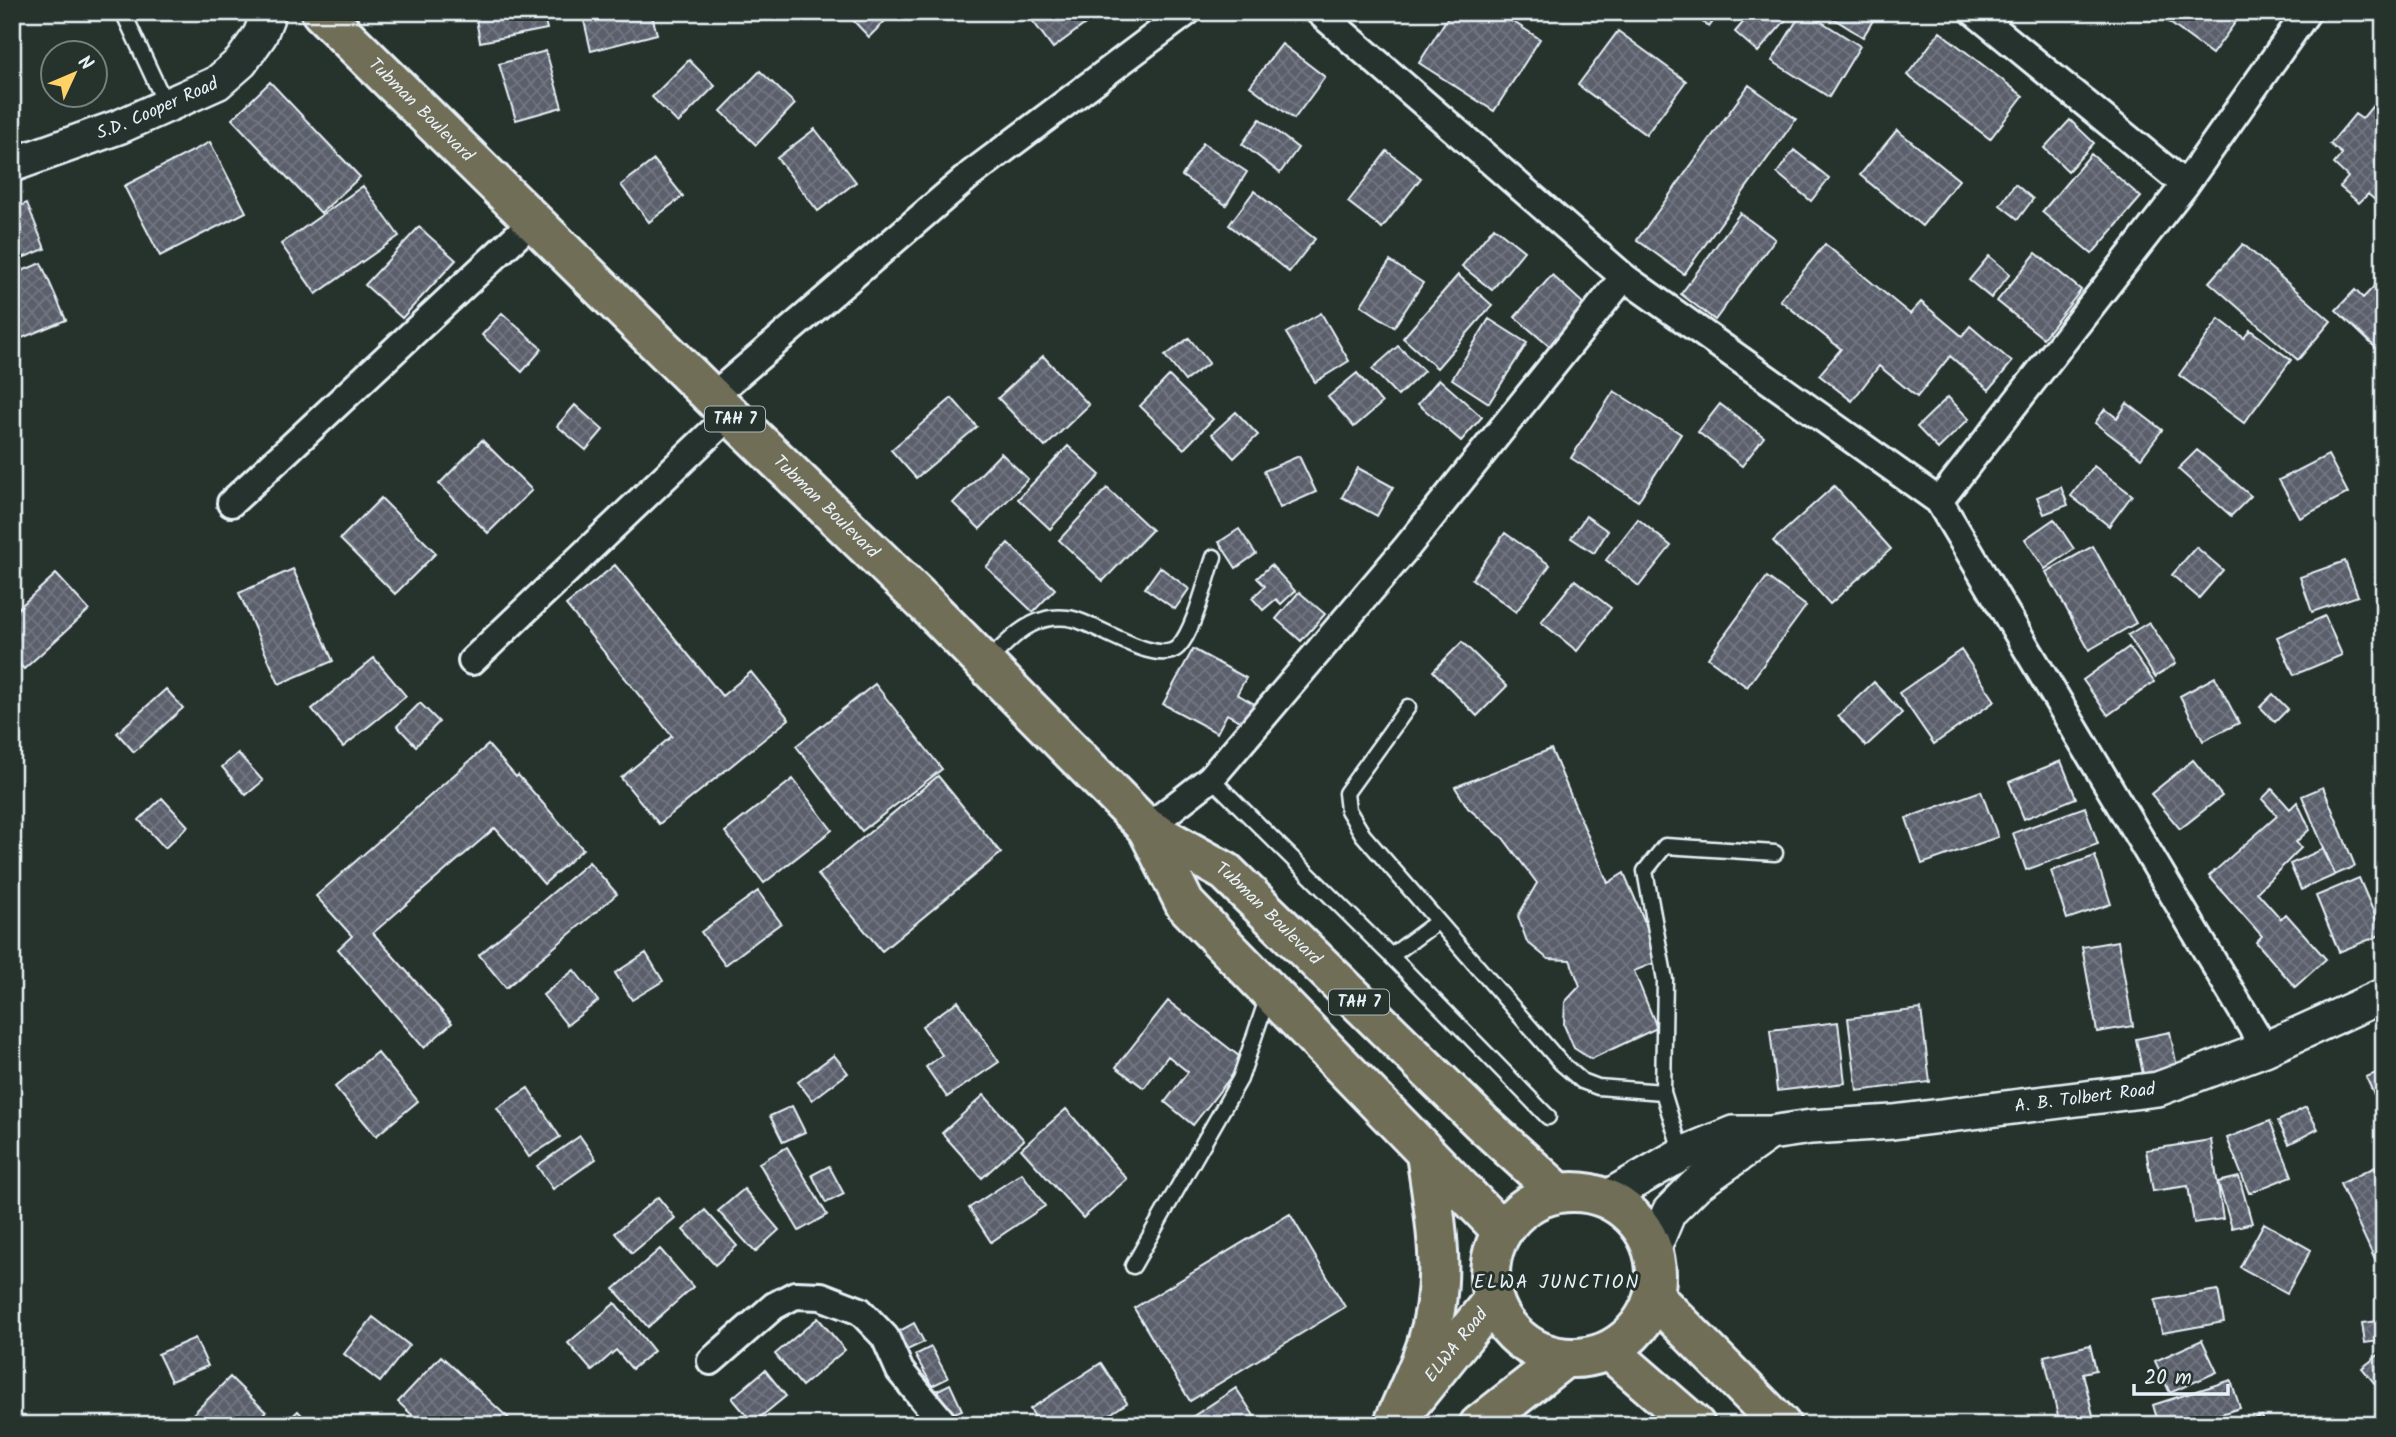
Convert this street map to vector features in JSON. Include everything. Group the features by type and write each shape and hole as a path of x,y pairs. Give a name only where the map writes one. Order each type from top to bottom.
{"main road":[{"name":"Tubman Boulevard","path":"321,12 721,406 919,596 1147,828 1226,872 1482,1123 1559,1192"},
{"name":"Tubman Boulevard","path":"1147,828 1185,904 1502,1231"},
{"path":"1393,1424 1425,1349 1437,1299 1440,1269 1426,1154"},
{"path":"1559,1192 1583,1192 1606,1198 1627,1211 1643,1228 1653,1250 1657,1274 1654,1297 1645,1319 1630,1337 1610,1351 1588,1358 1563,1359 1541,1352 1520,1340 1504,1322 1493,1300 1489,1277 1492,1253 1502,1231 1517,1213 1536,1200 1559,1192"},
{"path":"1654,1297 1781,1425"},
{"name":"ELWA Road","path":"1393,1424 1493,1300"},
{"path":"1610,1351 1695,1425"},
{"path":"1479,1425 1563,1359"}],"street":[{"name":"S.D. Cooper Road","path":"12,165 167,107 217,83 241,62 260,35 269,12"},
{"path":"472,661 721,406 971,174 1186,12"},
{"path":"1319,12 1624,277 1940,501 2265,1049"},
{"path":"1974,12 2185,185"},
{"path":"1940,501 2185,185 2307,12"},
{"path":"230,503 534,220"},
{"path":"1147,828 1211,778 1407,547 1624,277"},
{"name":"A. B. Tolbert Road","path":"1606,1198 1682,1154 1733,1133 1770,1133 1811,1127 1893,1122 2158,1089 2265,1049 2384,995"},
{"name":"A. B. Tolbert Road","path":"1653,1250 1669,1212 1696,1185 1770,1133"},
{"path":"711,1361 774,1306 795,1295 821,1296 860,1311 885,1337 900,1371 945,1425"}],"lane":[{"path":"123,12 167,107"},
{"path":"985,664 1021,630 1048,618 1073,619 1137,646 1160,653 1172,653 1181,645 1189,631 1214,557"},
{"path":"1408,708 1346,793 1348,810 1363,835 1561,1063 1582,1081 1598,1087 1663,1092"},
{"path":"1211,778 1391,956 1548,1117"},
{"path":"1682,1154 1663,1092 1665,981 1645,871 1665,846 1775,853"},
{"path":"1391,956 1437,922"},
{"path":"1133,1266 1240,1079 1270,992"}],"building":[{"path":"514,12 543,12 547,29 480,42 476,19"},
{"path":"582,12 651,12 657,34 591,51"},
{"path":"845,12 894,12 869,37"},
{"path":"1026,12 1093,12 1096,16 1053,48"},
{"path":"1451,12 1498,12 1540,39 1494,111 1419,63"},
{"path":"1690,12 1720,12 1709,27"},
{"path":"1752,12 1791,14 1758,52 1735,32"},
{"path":"1802,12 1860,46 1829,97 1772,61"},
{"path":"1823,12 1878,12 1863,37"},
{"path":"2155,12 2243,12 2212,54"},
{"path":"1618,31 1686,81 1646,135 1578,85"},
{"path":"1940,32 2023,96 1990,139 1907,75"},
{"path":"1282,44 1325,77 1294,119 1250,86"},
{"path":"546,51 562,107 516,120 499,64"},
{"path":"689,60 715,86 678,123 652,97"},
{"path":"760,71 795,104 756,145 721,111"},
{"path":"270,82 360,177 321,213 232,119"},
{"path":"1749,85 1796,119 1684,274 1637,240"},
{"path":"2380,97 2384,100 2384,190 2375,200 2368,194 2359,203 2340,187 2348,177 2334,164 2342,154 2330,144 2355,114 2362,119"},
{"path":"1260,119 1298,148 1280,173 1242,144"},
{"path":"2070,120 2094,143 2068,171 2044,148"},
{"path":"815,129 856,182 818,211 777,158"},
{"path":"1897,130 1959,180 1922,226 1860,175"},
{"path":"210,142 246,212 160,256 124,186"},
{"path":"1203,143 1247,172 1226,205 1182,176"},
{"path":"1794,150 1829,178 1811,201 1777,173"},
{"path":"1387,151 1421,178 1382,228 1348,202"},
{"path":"2091,154 2141,197 2092,254 2042,212"},
{"path":"654,160 683,196 649,222 621,185"},
{"path":"2015,184 2033,199 2018,219 2000,205"},
{"path":"363,186 399,236 316,294 281,244"},
{"path":"1254,191 1315,239 1289,272 1229,225"},
{"path":"27,203 45,249 12,262 12,209"},
{"path":"1740,213 1775,239 1715,320 1681,294"},
{"path":"419,227 456,260 402,318 365,285"},
{"path":"1494,227 1524,251 1492,290 1462,266"},
{"path":"1825,244 1910,314 1921,302 1962,336 1970,326 2012,362 1989,390 1950,356 1917,397 1879,366 1852,401 1819,375 1841,349 1780,300"},
{"path":"2243,244 2331,321 2298,360 2209,282"},
{"path":"2036,253 2081,290 2043,338 1997,301"},
{"path":"1989,256 2010,274 1991,298 1969,280"},
{"path":"1390,261 1423,283 1394,327 1361,305"},
{"path":"41,263 66,320 12,342 12,275"},
{"path":"1458,275 1492,305 1437,368 1403,338"},
{"path":"1552,275 1585,305 1549,346 1515,317"},
{"path":"2381,279 2384,282 2384,351 2381,353 2336,310 2355,290 2363,298"},
{"path":"502,313 542,349 522,372 482,335"},
{"path":"1321,313 1349,361 1315,382 1286,333"},
{"path":"1489,319 1527,343 1489,403 1452,379"},
{"path":"2219,319 2244,338 2250,330 2291,360 2244,423 2179,375"},
{"path":"1189,338 1209,363 1185,381 1165,356"},
{"path":"1398,346 1424,371 1398,396 1372,369"},
{"path":"1043,356 1089,405 1045,447 998,398"},
{"path":"1357,373 1382,403 1354,427 1328,397"},
{"path":"1169,376 1213,419 1184,449 1140,406"},
{"path":"1439,379 1482,417 1461,441 1418,404"},
{"path":"1614,391 1681,434 1638,501 1571,458"},
{"path":"1948,397 1969,419 1938,449 1917,427"},
{"path":"952,398 977,427 916,478 891,450"},
{"path":"2127,403 2162,430 2141,458 2095,423 2105,409 2117,418"},
{"path":"1720,404 1764,437 1742,466 1698,432"},
{"path":"575,405 603,430 586,450 557,426"},
{"path":"1236,412 1258,435 1234,458 1212,434"},
{"path":"482,440 532,490 488,533 439,484"},
{"path":"1068,446 1100,475 1050,529 1018,499"},
{"path":"2197,450 2251,496 2231,516 2178,469"},
{"path":"1001,453 1028,479 980,529 953,503"},
{"path":"2328,455 2348,493 2300,518 2279,480"},
{"path":"1299,456 1316,492 1280,508 1264,471"},
{"path":"2094,466 2132,495 2109,526 2071,496"},
{"path":"1358,468 1393,487 1377,516 1342,497"},
{"path":"1834,486 1891,549 1830,604 1773,541"},
{"path":"2061,487 2068,505 2044,514 2037,497"},
{"path":"1107,488 1152,530 1103,581 1059,540"},
{"path":"381,498 436,553 395,594 340,539"},
{"path":"1586,516 1608,531 1594,553 1571,538"},
{"path":"1638,519 1671,546 1639,586 1606,560"},
{"path":"2054,519 2074,549 2045,569 2025,539"},
{"path":"1239,529 1256,554 1236,568 1219,542"},
{"path":"1505,533 1550,565 1516,612 1472,579"},
{"path":"1008,543 1055,589 1033,612 986,567"},
{"path":"2093,546 2136,623 2089,650 2046,572"},
{"path":"2196,547 2223,570 2199,598 2172,575"},
{"path":"2345,561 2358,596 2312,612 2300,577"},
{"path":"615,565 722,696 751,672 789,719 659,824 621,778 672,736 566,605"},
{"path":"1271,565 1295,591 1281,604 1276,599 1263,610 1252,598 1265,586 1257,578"},
{"path":"1160,567 1189,589 1175,609 1145,588"},
{"path":"293,569 333,661 279,684 239,593"},
{"path":"56,574 89,610 24,669 12,657 12,614"},
{"path":"1767,577 1806,606 1747,687 1708,658"},
{"path":"1575,580 1611,608 1577,651 1541,622"},
{"path":"1299,592 1325,614 1301,641 1276,619"},
{"path":"2325,616 2342,655 2294,675 2277,637"},
{"path":"2149,622 2176,663 2155,677 2128,635"},
{"path":"1462,642 1507,686 1477,716 1433,671"},
{"path":"2129,647 2154,682 2108,715 2083,680"},
{"path":"1193,649 1246,678 1237,694 1260,707 1249,726 1227,714 1217,733 1163,704"},
{"path":"1961,650 1995,701 1934,744 1899,693"},
{"path":"374,658 406,696 343,747 312,709"},
{"path":"2215,677 2239,723 2203,741 2180,696"},
{"path":"1874,682 1902,713 1866,746 1838,716"},
{"path":"875,684 942,769 862,831 796,746"},
{"path":"166,689 183,708 134,752 117,733"},
{"path":"2273,694 2288,709 2275,722 2260,707"},
{"path":"420,703 439,722 416,746 397,726"},
{"path":"488,745 583,849 544,884 495,828 373,933 452,1023 424,1048 338,949 352,936 316,896"},
{"path":"1551,749 1608,883 1624,873 1661,960 1634,971 1657,1028 1591,1059 1574,1048 1564,1025 1565,1002 1580,986 1570,960 1548,959 1527,942 1518,916 1537,883 1503,838 1468,808 1455,787"},
{"path":"238,753 263,781 246,795 222,767"},
{"path":"2193,760 2222,796 2180,829 2151,794"},
{"path":"2061,761 2076,798 2024,819 2009,782"},
{"path":"938,776 1001,853 882,951 818,875"},
{"path":"793,779 832,830 764,883 725,832"},
{"path":"2323,787 2355,866 2335,875 2302,796"},
{"path":"2272,789 2290,809 2297,802 2310,829 2296,842 2301,848 2257,892 2281,919 2286,914 2326,959 2295,987 2256,942 2262,936 2209,876 2277,816 2262,799"},
{"path":"1981,791 1998,837 1922,864 1906,818"},
{"path":"162,798 188,826 165,848 139,820"},
{"path":"2085,807 2098,844 2026,870 2013,833"},
{"path":"2323,849 2335,875 2301,890 2290,864"},
{"path":"2095,856 2111,904 2067,919 2051,871"},
{"path":"589,862 617,894 506,988 479,955"},
{"path":"2359,878 2383,934 2339,952 2316,896"},
{"path":"758,891 781,923 725,965 701,932"},
{"path":"2118,941 2133,1026 2097,1032 2082,947"},
{"path":"646,953 663,981 632,1000 615,973"},
{"path":"574,970 598,1001 567,1025 543,995"},
{"path":"958,1001 999,1062 947,1097 926,1067 942,1055 922,1026"},
{"path":"1168,1001 1244,1060 1193,1125 1165,1102 1188,1072 1168,1056 1144,1088 1116,1067"},
{"path":"1921,1009 1930,1082 1857,1091 1848,1018"},
{"path":"1838,1022 1845,1083 1777,1091 1770,1030"},
{"path":"2170,1032 2178,1072 2144,1079 2136,1039"},
{"path":"377,1052 418,1101 376,1136 335,1087"},
{"path":"834,1055 848,1073 812,1100 798,1082"},
{"path":"2384,1070 2384,1103 2379,1105 2366,1077"},
{"path":"528,1088 560,1137 529,1157 497,1108"},
{"path":"984,1095 1024,1140 982,1178 942,1133"},
{"path":"792,1106 805,1132 783,1142 770,1116"},
{"path":"2306,1107 2318,1129 2289,1144 2278,1121"},
{"path":"1066,1109 1127,1179 1083,1218 1021,1149"},
{"path":"2270,1121 2292,1176 2249,1193 2227,1138"},
{"path":"580,1136 596,1159 553,1189 537,1166"},
{"path":"2211,1140 2223,1219 2194,1223 2188,1186 2153,1191 2146,1150"},
{"path":"787,1147 827,1215 799,1231 759,1163"},
{"path":"829,1166 844,1194 826,1203 812,1175"},
{"path":"2375,1167 2384,1186 2384,1256 2375,1260 2340,1184"},
{"path":"1022,1173 1045,1206 991,1242 969,1208"},
{"path":"2239,1177 2252,1223 2232,1228 2218,1182"},
{"path":"744,1189 779,1230 755,1252 718,1211"},
{"path":"658,1197 675,1218 632,1253 615,1233"},
{"path":"705,1210 737,1246 715,1265 683,1230"},
{"path":"1290,1214 1345,1307 1190,1401 1134,1308"},
{"path":"2264,1223 2311,1250 2287,1293 2240,1267"},
{"path":"660,1249 693,1287 648,1327 614,1289"},
{"path":"2218,1290 2224,1322 2162,1333 2155,1300"},
{"path":"615,1303 654,1351 632,1369 616,1350 592,1371 568,1343"},
{"path":"373,1317 409,1345 380,1382 344,1354"},
{"path":"818,1318 845,1350 802,1386 775,1354"},
{"path":"2377,1321 2380,1341 2365,1343 2362,1323"},
{"path":"914,1323 924,1342 903,1352 894,1334"},
{"path":"195,1338 208,1366 171,1381 158,1354"},
{"path":"2202,1340 2217,1372 2170,1393 2155,1361"},
{"path":"2090,1345 2096,1370 2083,1373 2095,1424 2060,1425 2044,1356"},
{"path":"931,1347 948,1378 932,1386 915,1355"},
{"path":"2381,1353 2384,1356 2384,1395 2362,1368"},
{"path":"441,1356 516,1425 423,1425 398,1402"},
{"path":"1101,1363 1127,1403 1093,1425 1040,1425 1030,1409"},
{"path":"765,1370 786,1396 753,1423 732,1398"},
{"path":"230,1377 266,1412 253,1425 198,1425 190,1417"},
{"path":"2231,1380 2240,1408 2185,1425 2159,1425 2153,1405"},
{"path":"950,1384 962,1410 949,1415 938,1390"},
{"path":"1236,1388 1260,1425 1180,1425"},
{"path":"298,1411 311,1425 283,1425"},
{"path":"2262,1416 2265,1425 2231,1425"}],"district":[{"name":"ELWA JUNCTION","path":"1557,1283"}]}
